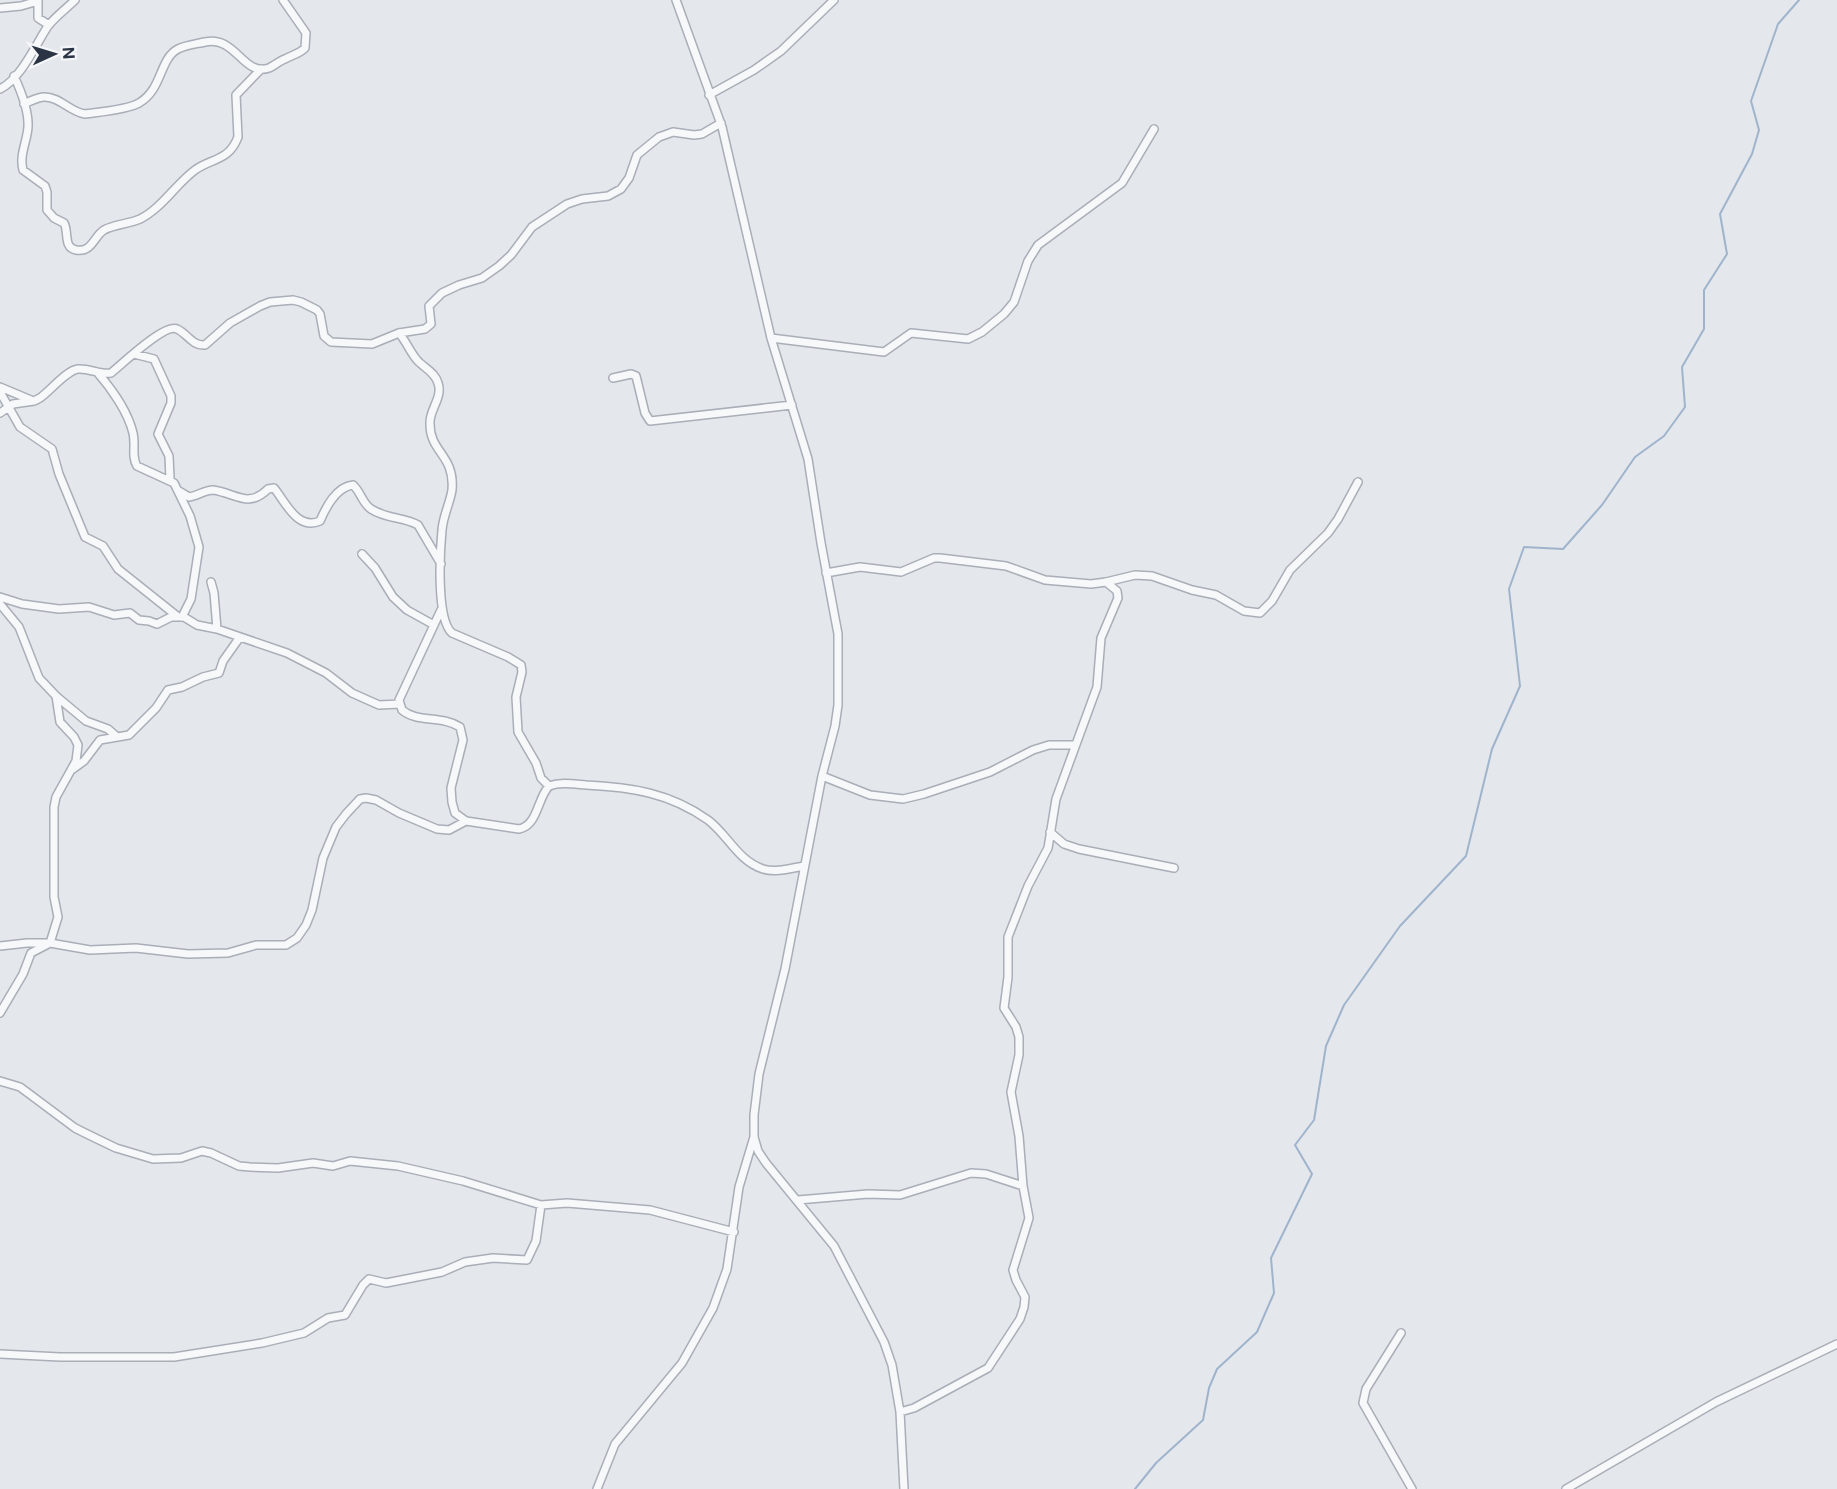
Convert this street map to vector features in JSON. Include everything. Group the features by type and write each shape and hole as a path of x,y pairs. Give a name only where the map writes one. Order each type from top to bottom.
{"street":[{"path":"0,8 27,5 38,0 38,18 49,25"},
{"path":"1,90 30,57 49,25 75,0"},
{"path":"24,104 42,97 49,98 77,113 85,114 136,104 157,85 166,60 173,52 182,47 211,40 226,43 247,63 261,69 267,68 304,48 306,38 304,28 289,11 283,0"},
{"path":"676,0 709,96 721,123 733,166 771,338 811,470 826,573 837,628 839,656 837,717 822,776 785,969 759,1074 754,1114 754,1137 758,1151 766,1163 798,1200 839,1255 884,1342 892,1365 900,1412 904,1489"},
{"path":"709,96 754,70 781,51 834,0"},
{"path":"14,76 24,104 28,128 21,158 23,170 45,186 47,210 54,218 64,223 69,245 78,251 92,245 107,229 145,216 193,171 226,154 236,143 238,137 236,95 261,69"},
{"path":"0,412 14,404 34,401 44,396 74,370 111,373 163,331 173,327 198,345 205,345 226,326 264,304 298,301 315,308 320,314 324,336 329,342 372,344 399,333 429,327 432,322 429,306 435,298 459,285 482,278 500,266 532,227 567,204 582,199 608,196 621,189 630,178 637,155 659,137 672,132 702,134 721,123"},
{"path":"771,338 884,352 910,333 960,339 975,336 1004,314 1014,302 1028,261 1038,245 1122,183 1154,129"},
{"path":"399,333 417,361 430,370 439,384 438,399 430,419 430,431 437,448 447,459 452,479 442,530 441,610 448,630 452,633 521,665 522,672 516,697 518,732 536,763 541,778 549,786"},
{"path":"134,354 154,359 171,396 171,403 158,435 169,456 170,480"},
{"path":"0,597 22,604 59,609 89,607 114,615 130,613 139,620 158,624 180,616 191,599 198,548 190,516 174,483 137,466 131,425 109,387 97,372"},
{"path":"613,378 631,374 636,376 645,413 650,421 792,405"},
{"path":"0,387 34,401"},
{"path":"0,392 24,431 52,449 59,474 85,537 103,546 116,567 180,616 197,625 217,629 287,653 329,675 352,693 379,705 400,704"},
{"path":"826,573 860,567 901,572 934,558 940,558 1006,566 1045,580 1091,584 1135,575 1152,576 1192,590 1216,595 1244,611 1260,613 1272,601 1290,570 1333,526 1358,482"},
{"path":"179,491 189,497 213,490 251,499 274,488 291,513 313,523 320,521 328,504 336,495 346,486 353,485 364,502 374,510 418,525 441,565"},
{"path":"362,554 375,568 393,597 407,610 434,625"},
{"path":"211,582 217,629"},
{"path":"900,1412 914,1408 988,1368 1020,1319 1024,1307 1025,1296 1013,1270 1029,1218 1011,1092 1019,1054 1019,1037 1016,1027 1005,1013 1004,1005 1008,973 1008,937 1028,886 1048,848 1056,799 1097,687 1101,638 1118,598 1117,591 1106,582"},
{"path":"0,604 19,627 39,678 56,696 86,721 108,729 116,736"},
{"path":"441,610 399,700 402,710 414,717 435,718 460,727 463,740 453,779 452,802 455,813 466,822 513,829 526,828 532,821 541,798 549,786 562,784 625,787 647,791 675,802 708,820 734,849 759,868 774,871 804,866"},
{"path":"71,771 84,760 98,742 116,736 129,735 156,708 168,690 219,673 223,661 240,637"},
{"path":"50,944 58,917 54,897 54,807 56,797 76,760 78,745 60,722 56,696"},
{"path":"822,776 870,795 903,799 990,772 1041,748 1075,745"},
{"path":"0,946 27,943 90,950 136,948 188,954 228,953 256,945 286,945 297,938 306,925 312,910 323,858 336,828 345,814 360,799 376,800 399,813 437,829 449,830 466,822"},
{"path":"1050,832 1064,844 1079,849 1174,868"},
{"path":"0,1013 23,974 31,952 50,944"},
{"path":"0,1081 20,1087 89,1136 116,1148 153,1159 181,1158 202,1151 239,1166 250,1167 278,1168 313,1163 333,1166 350,1161 389,1164 463,1181 541,1205 567,1203 650,1210 734,1232"},
{"path":"597,1489 615,1444 682,1363 707,1319 725,1278 734,1232 739,1187 754,1137"},
{"path":"798,1200 868,1194 900,1195 971,1173 986,1174 1023,1186"},
{"path":"0,1354 163,1358 262,1343 304,1333 328,1318 345,1315 369,1279 375,1279 383,1284 392,1283 442,1272 465,1262 493,1258 527,1260 536,1241 541,1205"},
{"path":"1401,1333 1366,1389 1363,1403 1412,1489"},
{"path":"1566,1489 1716,1402 1837,1344"}],"waterway":[{"path":"1135,1489 1156,1463 1203,1420 1209,1388 1217,1369 1257,1332 1274,1293 1271,1258 1312,1174 1295,1145 1314,1120 1326,1046 1344,1005 1400,926 1466,856 1492,749 1520,686 1509,589 1524,547 1563,549 1602,505 1635,457 1664,436 1685,407 1682,367 1704,329 1704,290 1727,254 1720,214 1752,154 1759,130 1751,101 1778,24 1799,0"}]}
